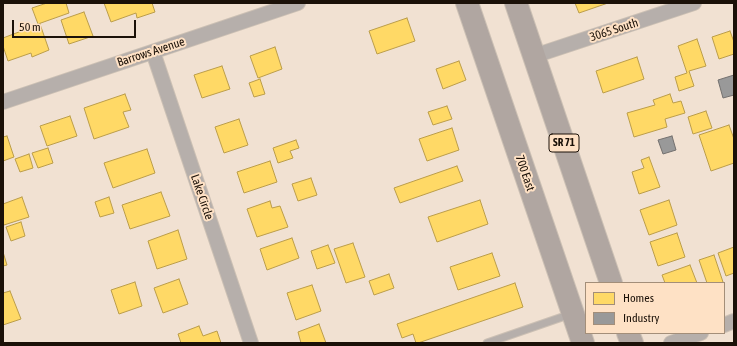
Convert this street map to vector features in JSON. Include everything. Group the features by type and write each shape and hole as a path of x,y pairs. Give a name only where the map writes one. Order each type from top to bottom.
{"main road":[{"name":"700 East","path":"467,3 583,343"},
{"name":"SR 71","path":"516,3 611,282"}],"street":[{"name":"Barrows Avenue","path":"3,102 298,3"},
{"name":"3065 South","path":"534,56 694,3"},
{"name":"Lake Circle","path":"153,52 251,343"},
{"path":"672,343 697,334"}],"lane":[{"path":"487,343 573,313"}],"building: Homes":[{"path":"47,3 66,3 69,13 38,24 32,8"},
{"path":"104,3 152,3 155,12 137,18 136,13 111,22"},
{"path":"575,3 608,3 579,13"},
{"path":"84,12 93,36 69,44 61,20"},
{"path":"407,18 415,41 377,54 369,31"},
{"path":"40,24 49,50 32,57 31,53 8,61 3,46 3,38"},
{"path":"730,31 734,42 734,54 719,59 712,37"},
{"path":"697,39 706,66 689,71 694,86 679,91 675,77 687,73 678,46"},
{"path":"275,47 282,69 258,78 250,56"},
{"path":"637,57 644,79 603,93 596,71"},
{"path":"459,61 466,80 443,89 436,69"},
{"path":"222,66 230,89 202,98 194,75"},
{"path":"260,79 265,94 254,97 249,83"},
{"path":"125,94 131,110 123,112 129,127 94,139 84,108"},
{"path":"670,94 673,103 681,101 685,113 665,119 667,127 634,137 627,113 655,105 653,100"},
{"path":"447,106 452,119 433,125 428,112"},
{"path":"706,111 712,128 693,134 688,117"},
{"path":"70,116 77,136 47,146 40,126"},
{"path":"239,119 248,145 224,153 215,127"},
{"path":"729,125 734,139 734,163 711,171 699,135"},
{"path":"452,128 459,150 427,161 419,139"},
{"path":"7,136 14,157 3,161 3,137"},
{"path":"296,140 299,148 290,151 293,158 278,163 273,148"},
{"path":"48,148 53,163 38,168 32,153"},
{"path":"147,149 155,173 113,188 104,163"},
{"path":"29,154 33,168 20,172 15,159"},
{"path":"649,157 660,187 639,194 632,172 644,168 641,160"},
{"path":"270,161 277,182 244,193 237,172"},
{"path":"457,166 463,181 400,203 394,188"},
{"path":"311,178 317,195 298,201 292,184"},
{"path":"161,192 170,216 130,229 122,205"},
{"path":"22,197 29,217 4,225 3,204"},
{"path":"109,197 114,213 100,217 95,202"},
{"path":"480,200 488,224 437,242 428,217"},
{"path":"669,200 677,225 649,235 640,210"},
{"path":"270,201 272,208 280,206 288,227 257,237 247,209"},
{"path":"21,222 25,236 11,241 6,227"},
{"path":"178,230 187,259 157,269 148,241"},
{"path":"677,233 685,257 658,266 650,242"},
{"path":"292,238 299,258 267,270 260,249"},
{"path":"353,243 365,277 346,283 334,249"},
{"path":"328,245 335,263 317,269 311,251"},
{"path":"734,247 734,273 726,276 718,253"},
{"path":"3,252 7,265 3,266"},
{"path":"492,253 500,276 458,290 450,267"},
{"path":"714,255 723,282 707,282 699,260"},
{"path":"690,265 697,282 665,282 662,275"},
{"path":"389,274 394,288 374,295 369,281"},
{"path":"179,279 188,304 163,313 154,288"},
{"path":"135,282 142,306 119,314 111,290"},
{"path":"515,283 523,307 418,343 416,343 413,334 402,338 397,324"},
{"path":"312,285 321,311 296,320 287,293"},
{"path":"10,291 21,319 3,325 3,293"},
{"path":"319,324 326,343 301,343 298,332"},
{"path":"199,326 203,336 217,331 221,343 181,343 178,334"}],"building: Industry":[{"path":"734,75 734,95 723,98 718,80"},
{"path":"672,136 676,150 663,154 658,140"}]}
